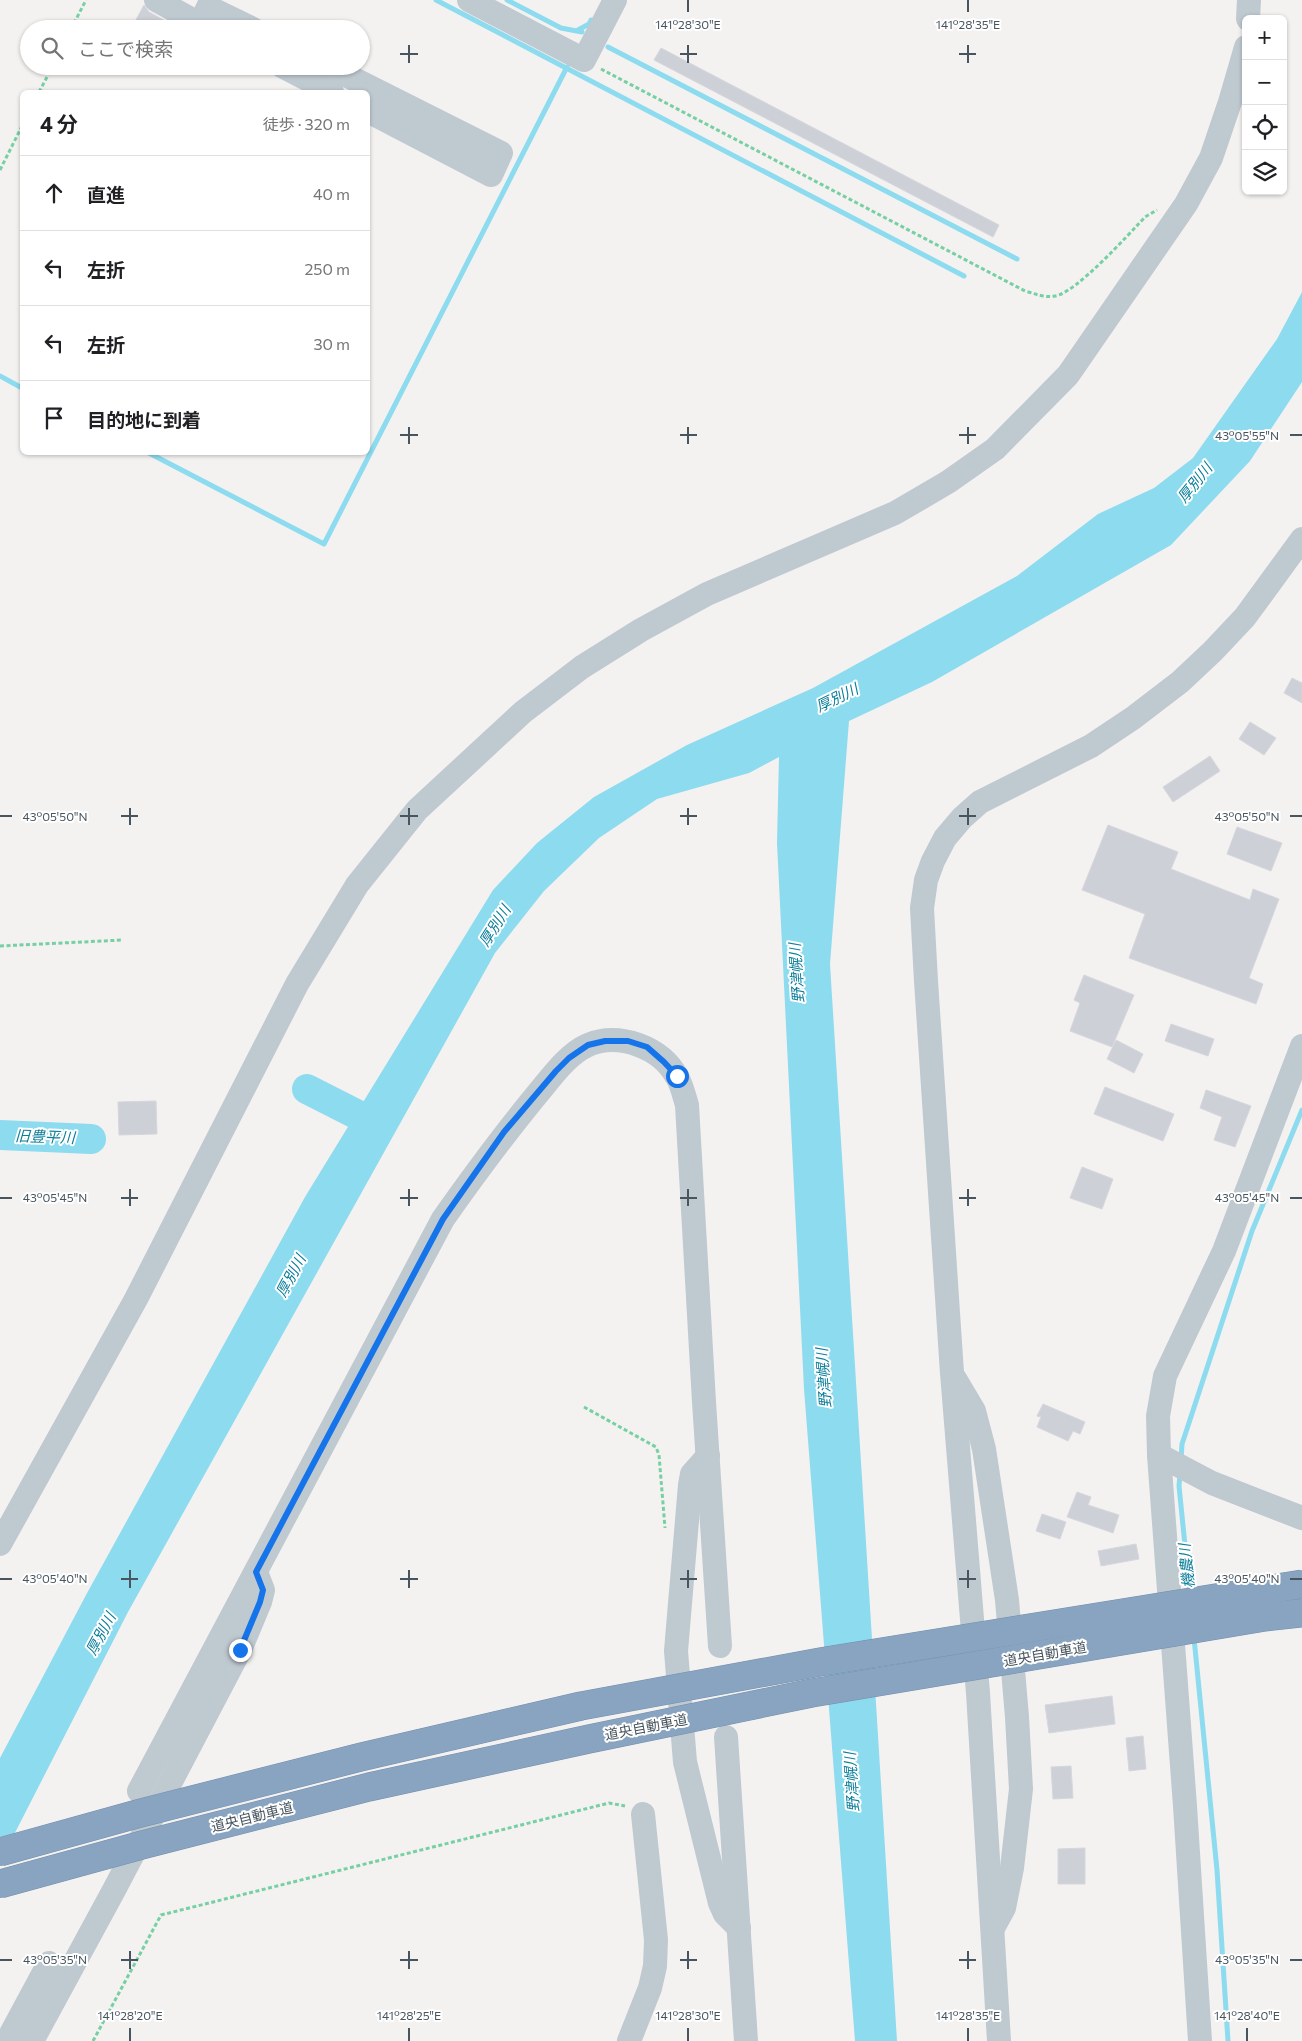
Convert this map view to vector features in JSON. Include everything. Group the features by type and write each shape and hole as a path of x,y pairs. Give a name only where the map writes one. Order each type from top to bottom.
{"highway":[{"name":"道央自動車道","path":"0,1852 137,1814 361,1757 581,1706 820,1662 1302,1584"},
{"name":"道央自動車道","path":"0,1884 142,1845 369,1788 588,1739 822,1692 1266,1617 1302,1613"}],"street":[{"path":"156,0 194,20"},
{"path":"469,0 584,60 615,0"},
{"path":"1248,15 1249,0"},
{"path":"206,20 208,7 235,20"},
{"path":"0,1544 136,1299 297,984 357,885 417,810 523,712 582,668 641,630 707,594 895,513 948,482 995,449 1068,375 1186,204 1211,158 1242,60"},
{"path":"299,75 328,90"},
{"path":"346,75 501,153 491,175 370,112"},
{"path":"999,2041 978,1692 952,1373 922,908 926,880 945,838 962,818 980,802 1091,746 1133,718 1180,682 1245,617 1302,539"},
{"path":"139,1791 443,1219 510,1126 556,1071 569,1058 588,1045 605,1041 628,1041 647,1047 677,1076 688,1105 720,1646"},
{"path":"1200,2041 1165,1459 1158,1416 1164,1376 1224,1251 1302,1046"},
{"path":"952,1373 974,1412 984,1448 1007,1600 1017,1717 1020,1788 1012,1868 1004,1908 991,1932"},
{"path":"708,1456 692,1474 690,1485 676,1651 686,1762 720,1903 725,1914 738,1928"},
{"path":"1165,1459 1212,1483 1302,1518"},
{"path":"32,2041 240,1650 263,1590 256,1572"},
{"path":"726,1737 746,2041"},
{"path":"630,2041 650,1988 655,1966 656,1940 643,1814"},
{"path":"7,2041 49,1963"}],"path":[{"path":"76,20 86,0"},
{"path":"584,60 1025,291 1043,297 1057,296 1073,288 1145,217 1166,205 1186,204"},
{"path":"40,90 48,75"},
{"path":"0,170 20,130"},
{"path":"0,946 122,940"},
{"path":"584,1407 656,1447 659,1454 665,1530"},
{"path":"94,2041 160,1914 609,1803 631,1807 643,1814"}],"water":[{"path":"1302,292 1302,382 1250,461 1171,545 932,682 849,721 830,964 897,2041 855,2041 804,1389 777,843 779,757 749,773 657,799 599,838 544,891 495,953 128,1612 0,1862 0,1758 86,1595 305,1197 493,890 537,843 594,797 687,745 813,688 1017,576 1098,514 1154,488 1193,458 1277,339"}],"building":[{"path":"144,5 149,12 164,20 136,20"},
{"path":"661,48 999,225 993,237 654,60"},
{"path":"1292,678 1302,683 1302,703 1284,693"},
{"path":"1250,722 1276,738 1264,755 1239,739"},
{"path":"1210,756 1220,771 1173,802 1163,787"},
{"path":"1108,825 1178,852 1171,869 1250,900 1253,889 1279,899 1249,978 1263,984 1256,1004 1129,958 1145,914 1082,890"},
{"path":"1237,827 1282,843 1271,871 1227,854"},
{"path":"1084,975 1134,995 1112,1047 1070,1031 1080,1003 1074,1000"},
{"path":"1171,1024 1214,1039 1208,1056 1165,1041"},
{"path":"1116,1040 1143,1054 1134,1073 1107,1059"},
{"path":"1105,1087 1174,1114 1163,1141 1094,1114"},
{"path":"1206,1090 1251,1106 1235,1147 1214,1140 1222,1117 1200,1108"},
{"path":"156,1101 157,1134 119,1135 118,1102"},
{"path":"1082,1167 1113,1179 1102,1209 1070,1198"},
{"path":"1043,1404 1085,1422 1080,1434 1073,1431 1068,1441 1037,1427 1041,1417 1037,1416"},
{"path":"1077,1492 1091,1497 1088,1505 1119,1515 1113,1533 1067,1517"},
{"path":"1042,1514 1066,1522 1060,1539 1036,1531"},
{"path":"1136,1544 1139,1559 1101,1566 1098,1551"},
{"path":"1112,1696 1115,1724 1049,1733 1045,1705"},
{"path":"1143,1736 1146,1769 1129,1771 1126,1738"},
{"path":"1071,1766 1073,1798 1053,1799 1051,1767"},
{"path":"1085,1848 1085,1884 1058,1884 1058,1849"}],"waterway":[{"path":"436,0 964,276"},
{"path":"507,0 561,28 582,32"},
{"path":"578,30 589,24 591,20"},
{"path":"608,47 1017,259"},
{"path":"370,454 567,67"},
{"path":"0,376 20,387"},
{"path":"153,455 324,544 369,455"},
{"name":"旧豊平川","path":"307,1089 372,1122"},
{"name":"機農川","path":"1181,1460 1182,1444 1252,1231 1302,1110"},
{"name":"旧豊平川","path":"0,1135 91,1139"},
{"name":"機農川","path":"1180,1474 1179,1486 1190,1595"},
{"name":"機農川","path":"1194,1638 1217,1870 1228,2041"}],"route":[{"path":"240,1650 263,1590 256,1572 443,1219 504,1132 556,1071 569,1058 588,1045 605,1041 628,1041 647,1047 677,1076"}],"water label":[{"name":"厚別川","path":"1195,483"},
{"name":"厚別川","path":"837,698"},
{"name":"厚別川","path":"495,926"},
{"name":"野津幌川","path":"797,973"},
{"name":"厚別川","path":"291,1276"},
{"name":"野津幌川","path":"824,1378"},
{"name":"厚別川","path":"101,1634"},
{"name":"野津幌川","path":"852,1782"}]}
